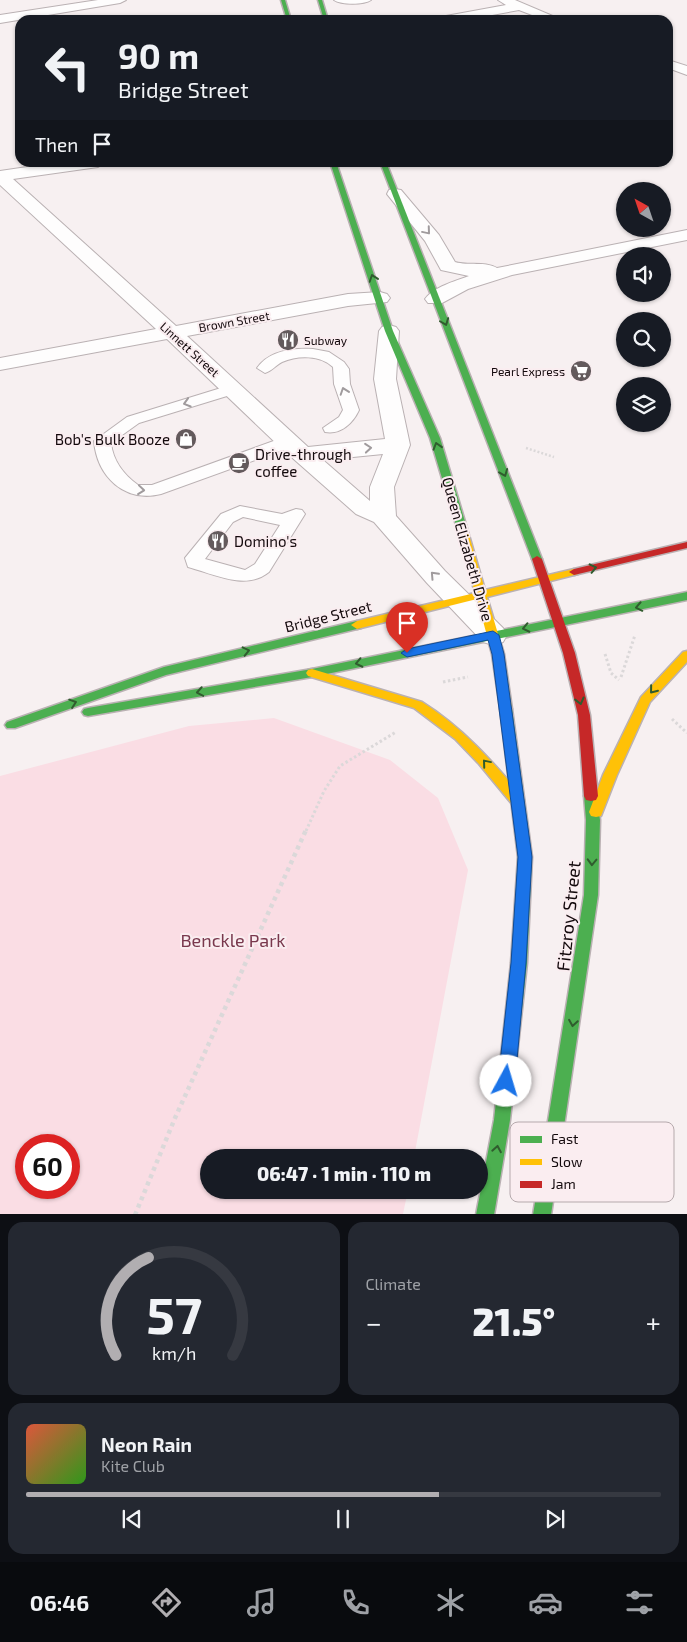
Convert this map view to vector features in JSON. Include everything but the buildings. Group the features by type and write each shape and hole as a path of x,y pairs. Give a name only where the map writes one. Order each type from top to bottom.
{"main road":[{"path":"283,0 288,15"},
{"path":"320,0 324,15"},
{"name":"Queen Elizabeth Drive","path":"335,167 380,298 389,331 435,438 470,596"},
{"path":"385,167 545,579 559,621"},
{"name":"Bridge Street","path":"5,726 164,671 687,545"},
{"name":"Bridge Street","path":"5,726 312,673 687,596"},
{"name":"Fitzroy Street","path":"557,1122 576,1010 591,895 593,820 584,715 559,621"},
{"path":"485,1214 502,1120 519,963 525,857 499,661 493,635"},
{"path":"593,820 610,775 646,700 687,655"},
{"path":"312,673 418,705 434,713 466,740 517,800"}],"street":[{"path":"25,15 120,0"},
{"path":"504,0 543,15"},
{"path":"472,15 520,6"},
{"path":"0,19 15,17"},
{"path":"673,63 687,59"},
{"path":"673,68 684,77"},
{"path":"0,176 63,167"},
{"name":"Linnett Street","path":"0,176 296,448 365,509 383,517"},
{"path":"395,194 433,239 448,266 464,271 508,270"},
{"path":"435,299 461,285 508,270 687,235"},
{"name":"Brown Street","path":"0,364 348,300 380,298"},
{"name":"Queen Elizabeth Drive","path":"389,331 385,379 398,445"},
{"path":"296,448 398,445 382,487 383,517"},
{"name":"Queen Elizabeth Drive","path":"383,517 470,596 493,635"}],"lane":[{"path":"338,0 362,0"},
{"path":"265,368 269,361 285,356 315,353 325,355 334,360 339,365 341,382 351,410 346,420 331,428"},
{"path":"234,389 133,420 102,441 102,449 107,461 132,489 141,492 155,490 296,448"},
{"path":"248,512 285,520 296,514 262,568 253,575 244,576 195,563 196,558 227,518 234,514 248,512"}],"path":[{"path":"628,686 620,680 637,628"},
{"path":"436,684 475,677"},
{"path":"668,716 687,733"},
{"path":"135,1214 179,1110 324,791 340,766 396,732"}],"green space":[{"name":"Benckle Park","path":"274,718 390,760 438,798 468,870 416,1149 200,1149 200,1199 406,1199 403,1214 0,1214 0,776 189,726"}],"traffic: fast":[{"path":"283,0 288,15"},
{"path":"320,0 324,15"},
{"path":"335,167 389,331 435,438 461,525"},
{"path":"385,167 537,559"},
{"path":"88,712 312,673 687,596"},
{"path":"11,725 164,671 357,625"},
{"path":"485,1214 502,1120 519,963 525,857 506,709"},
{"path":"556,1122 591,895 593,820 591,796"},
{"path":"542,1214 544,1202"}],"traffic: slow":[{"path":"461,525 498,654 506,709"},
{"path":"357,625 574,572"},
{"path":"596,812 610,775 645,700 687,655"},
{"path":"312,673 418,705 433,714 472,748 517,800"}],"traffic: jam":[{"path":"574,572 687,545"},
{"path":"537,559 569,653 584,715 591,796"}],"place":[{"name":"Subway","path":"288,340"},
{"name":"Pearl Express","path":"581,371"},
{"name":"Bob's Bulk Booze","path":"186,439"},
{"name":"Drive-through coffee","path":"239,463"},
{"name":"Domino's","path":"218,541"}],"route":[{"path":"407,653 493,635 498,654 525,857 519,963 506,1081"}]}
